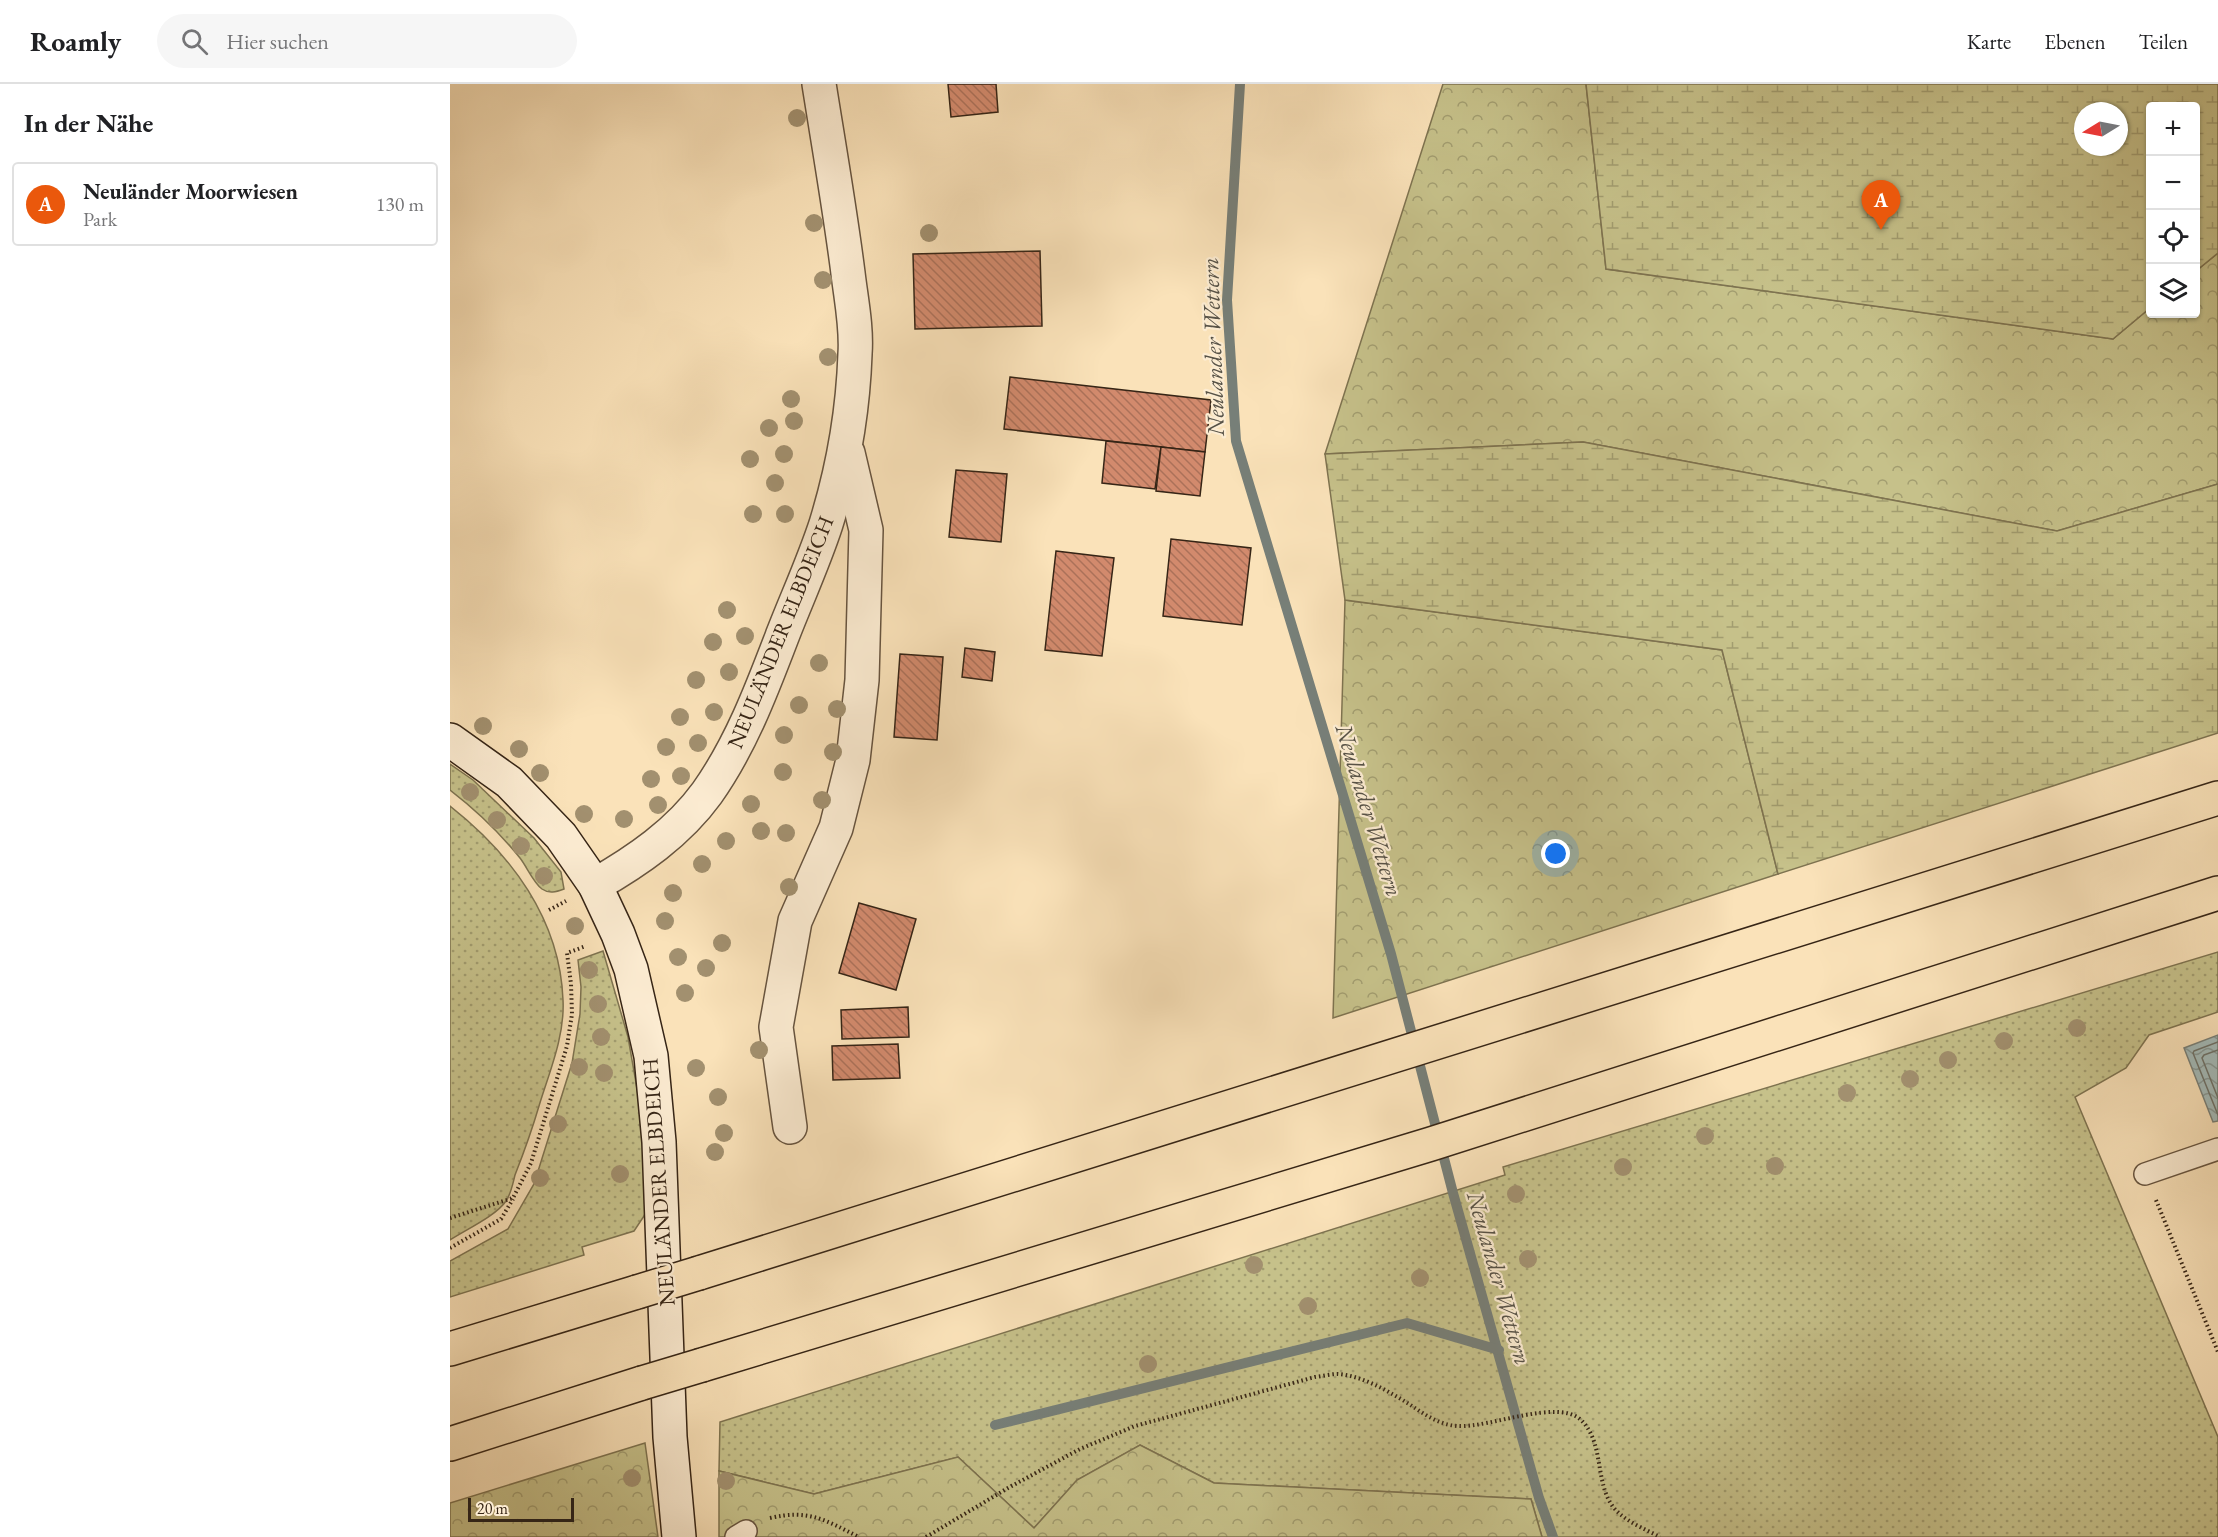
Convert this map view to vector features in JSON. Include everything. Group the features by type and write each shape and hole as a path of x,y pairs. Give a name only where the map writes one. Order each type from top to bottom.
{"highway":[{"path":"450,1349 1404,1054 1922,889 2218,798"},
{"path":"450,1443 1489,1126 2218,893"}],"street":[{"name":"NEULÄNDER ELBDEICH","path":"679,1537 670,1437 659,1142 651,1056 631,969 618,934 595,885 637,860 677,826 706,795 732,753 755,708 825,526 839,478 850,411 856,352 842,227 819,84"},
{"name":"NEULÄNDER ELBDEICH","path":"790,1127 776,1027 795,921 836,828 842,805 853,760 862,680 867,530 845,442"},
{"path":"450,740 509,782 561,836 595,885"}],"lane":[{"path":"2145,1174 2218,1149"}],"path":[{"path":"450,1248 501,1219 531,1163 567,1046 572,1014 567,953 618,934"},
{"path":"2145,1174 2218,1353"},
{"path":"450,1218 513,1198"},
{"path":"926,1537 1008,1488 1080,1449 1135,1426 1316,1377 1337,1374 1365,1381 1430,1419 1457,1426 1494,1423 1556,1411 1569,1413 1580,1419 1588,1428 1595,1444 1604,1489 1614,1508 1636,1526 1660,1537"},
{"path":"741,1534 764,1520 788,1514 820,1517 859,1537"}],"green space":[{"path":"1443,84 1586,84 1606,269 2113,339 2146,311 2146,318 2200,318 2200,268 2218,253 2218,484 2057,531 1583,442 1325,454"},
{"path":"1586,84 2218,84 2218,253 2200,268 2200,102 2146,102 2146,311 2113,339 1606,269"},
{"path":"1583,442 2057,531 2218,484 2218,733 1778,874 1722,650 1345,600 1325,454"},
{"path":"1345,600 1722,650 1778,874 1333,1018"},
{"path":"450,764 473,780 534,838 561,872 564,889 547,892 542,889 504,840 450,790"},
{"path":"450,806 493,845 512,867 542,916 553,942 560,970 563,1014 556,1054 506,1201 495,1212 450,1240"},
{"path":"603,951 628,1037 639,1100 650,1207 634,1231 582,1247 584,1255 450,1297 450,1261 508,1229 534,1184 572,1063 580,1014 581,987 578,960"},
{"path":"2218,952 2218,1012 2149,1035 2126,1068 2075,1097 2218,1437 2218,1537 1542,1537 1531,1499 1214,1483 1140,1445 1077,1480 1034,1528 958,1457 814,1494 719,1471 720,1422 1505,1175 1503,1167"},
{"path":"645,1443 658,1537 450,1537 450,1503"},
{"path":"1140,1445 1214,1483 1531,1499 1542,1537 719,1537 719,1471 814,1494 958,1457 1034,1528 1077,1480"}],"water":[{"path":"2218,1035 2218,1121 2213,1122 2184,1048"}],"building":[{"path":"948,84 996,84 998,112 951,117"},
{"path":"1040,251 1042,326 915,329 913,254"},
{"path":"1010,377 1211,400 1205,452 1004,429"},
{"path":"1106,441 1161,447 1155,489 1102,483"},
{"path":"1161,447 1205,452 1200,496 1156,491"},
{"path":"956,470 1007,474 1001,542 949,537"},
{"path":"1171,539 1251,548 1242,625 1163,616"},
{"path":"1056,551 1114,558 1102,656 1045,650"},
{"path":"965,648 995,652 992,681 962,677"},
{"path":"900,654 943,657 937,740 894,737"},
{"path":"859,903 916,919 896,990 839,973"},
{"path":"908,1007 909,1037 842,1039 841,1010"},
{"path":"898,1044 900,1078 833,1080 832,1046"}],"waterway":[{"name":"Neulander Wettern","path":"1240,84 1227,300 1236,441 1391,954 1453,1193 1539,1498 1553,1537"},
{"path":"995,1425 1407,1323 1499,1350"}],"place":[{"name":"Neuländer Moorwiesen","path":"1881,230"}]}
